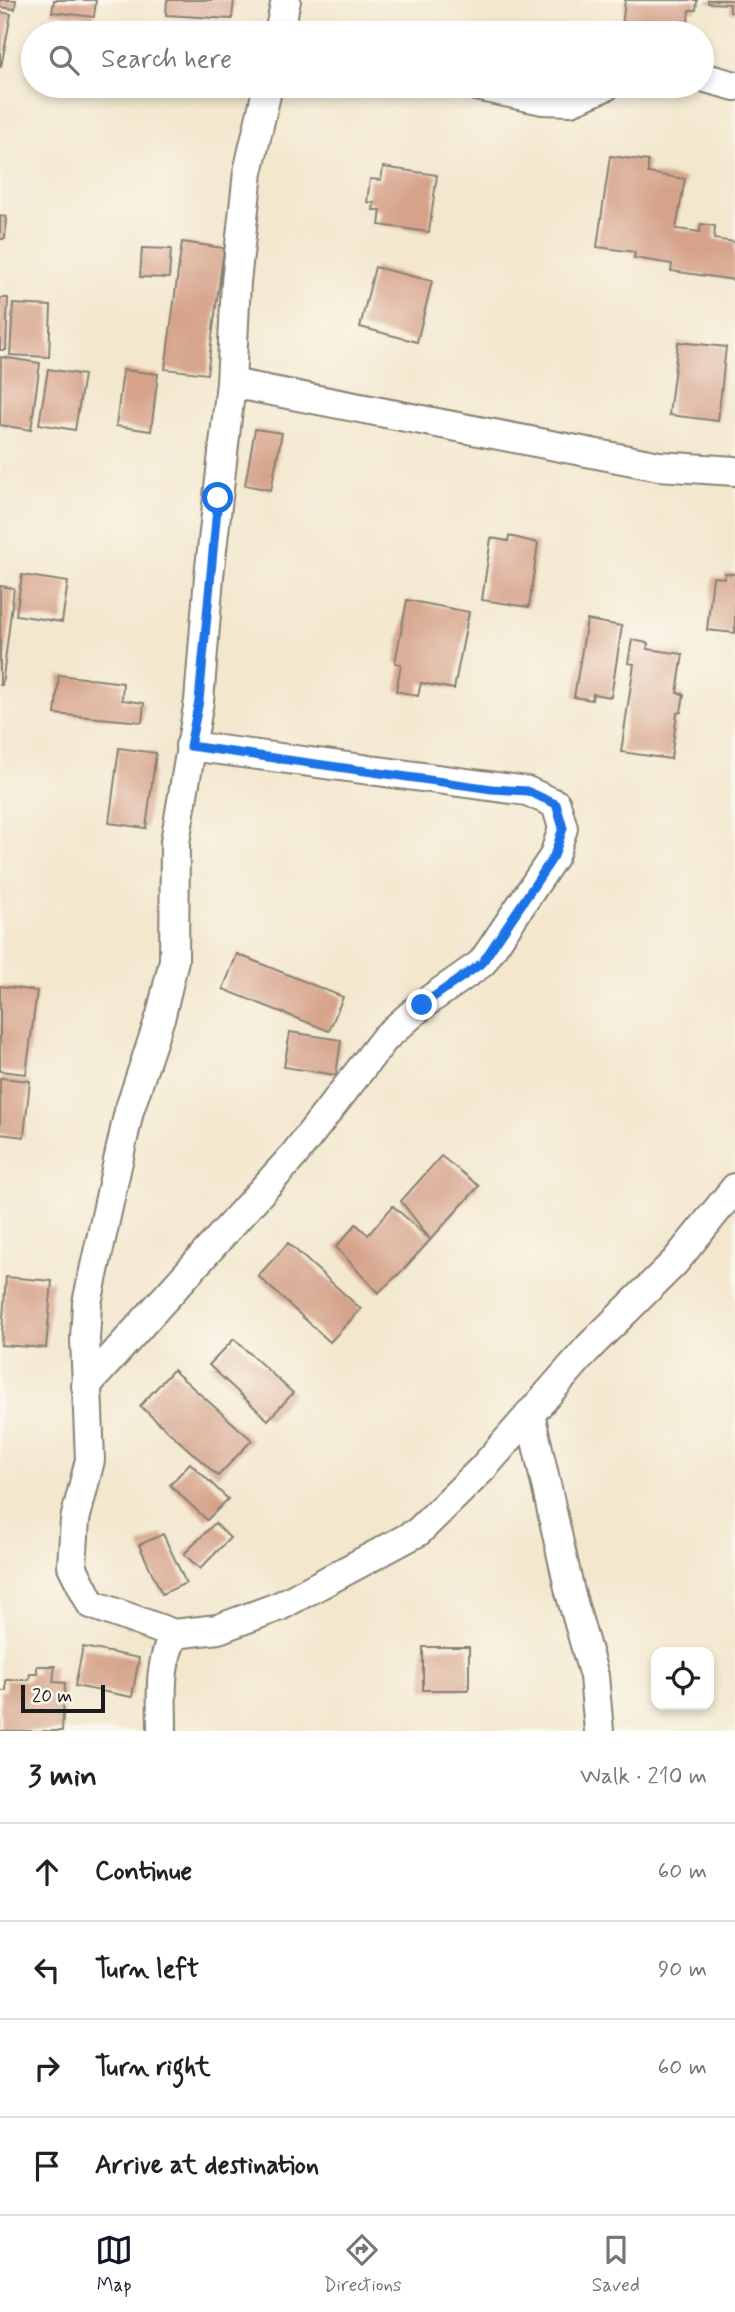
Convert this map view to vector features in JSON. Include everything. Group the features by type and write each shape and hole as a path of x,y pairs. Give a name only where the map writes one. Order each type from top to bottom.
{"street":[{"path":"282,21 286,0"},
{"path":"714,80 735,86"},
{"path":"265,98 248,172 236,282 231,383 209,576 199,701 175,842 174,960 161,1015 129,1111 87,1303 85,1339 90,1460 75,1520 72,1566 91,1604 174,1634 218,1629 280,1606 418,1532 482,1469 589,1347 675,1262 735,1188"},
{"path":"534,98 571,101 578,98"},
{"path":"231,383 659,466 735,471"},
{"path":"86,1385 294,1155 385,1038 422,1005 482,963 554,856 563,828 556,804 527,791 492,789 190,746"},
{"path":"530,1413 570,1592 594,1676 600,1731"},
{"path":"162,1731 162,1673 167,1647 174,1634"}],"building":[{"path":"0,0 16,0 15,9 0,7"},
{"path":"54,0 96,0 94,17 52,12"},
{"path":"167,0 234,0 232,19 166,15"},
{"path":"625,0 697,0 696,10 689,10 688,21 623,21"},
{"path":"708,0 735,0 735,13 730,12 730,4 708,3"},
{"path":"0,12 11,14 1,67 0,67"},
{"path":"610,156 648,161 648,173 685,179 676,229 700,232 701,224 715,226 714,239 735,242 735,280 671,271 672,264 634,258 635,252 597,247"},
{"path":"383,167 437,175 429,232 379,225 381,210 373,210 374,203 367,202 370,179 381,180"},
{"path":"0,216 6,217 5,239 0,239"},
{"path":"182,242 224,248 207,374 165,369"},
{"path":"142,248 171,249 169,278 140,277"},
{"path":"375,267 432,281 417,342 360,327"},
{"path":"0,298 8,298 6,350 0,350"},
{"path":"13,304 51,306 49,357 10,355"},
{"path":"678,342 726,347 718,421 669,415"},
{"path":"1,357 40,363 31,430 0,425"},
{"path":"48,369 84,375 75,430 39,424"},
{"path":"123,370 158,374 151,431 116,426"},
{"path":"255,429 282,433 271,490 245,485"},
{"path":"509,536 538,543 529,607 482,600 491,538 508,541"},
{"path":"725,573 735,574 735,633 707,630 713,577 725,578"},
{"path":"22,575 68,582 62,622 16,615"},
{"path":"0,586 14,588 2,685 0,685"},
{"path":"407,600 469,612 454,689 421,683 418,696 396,691 401,664 395,663"},
{"path":"587,620 622,626 611,697 593,694 592,700 574,697"},
{"path":"632,640 648,643 647,649 683,654 677,693 684,694 681,712 677,713 671,759 621,752 634,664 628,663"},
{"path":"59,675 123,683 122,700 144,703 142,722 55,714"},
{"path":"119,748 156,753 146,828 109,823"},
{"path":"237,954 343,997 329,1031 223,989"},
{"path":"0,986 37,991 26,1074 0,1071"},
{"path":"290,1032 341,1040 336,1075 284,1067"},
{"path":"0,1078 30,1081 24,1137 0,1134"},
{"path":"441,1156 479,1186 403,1270 378,1293 336,1247 356,1224 368,1235 393,1206 430,1239 401,1201"},
{"path":"288,1243 361,1309 330,1342 258,1276"},
{"path":"6,1277 52,1281 46,1348 1,1345"},
{"path":"234,1339 293,1393 268,1420 209,1365"},
{"path":"173,1370 252,1440 218,1476 140,1406"},
{"path":"190,1463 228,1499 207,1520 170,1485"},
{"path":"215,1523 230,1538 200,1569 184,1554"},
{"path":"163,1534 186,1583 162,1594 139,1545"},
{"path":"83,1647 139,1658 132,1697 75,1686"},
{"path":"423,1647 469,1647 469,1690 423,1690"},
{"path":"37,1666 55,1666 53,1682 65,1683 62,1731 0,1731 0,1691 6,1691 6,1680 29,1680 30,1674 37,1674"}],"route":[{"path":"218,498 199,701 190,746 492,789 527,791 556,804 563,828 554,856 482,963 422,1005"}]}
